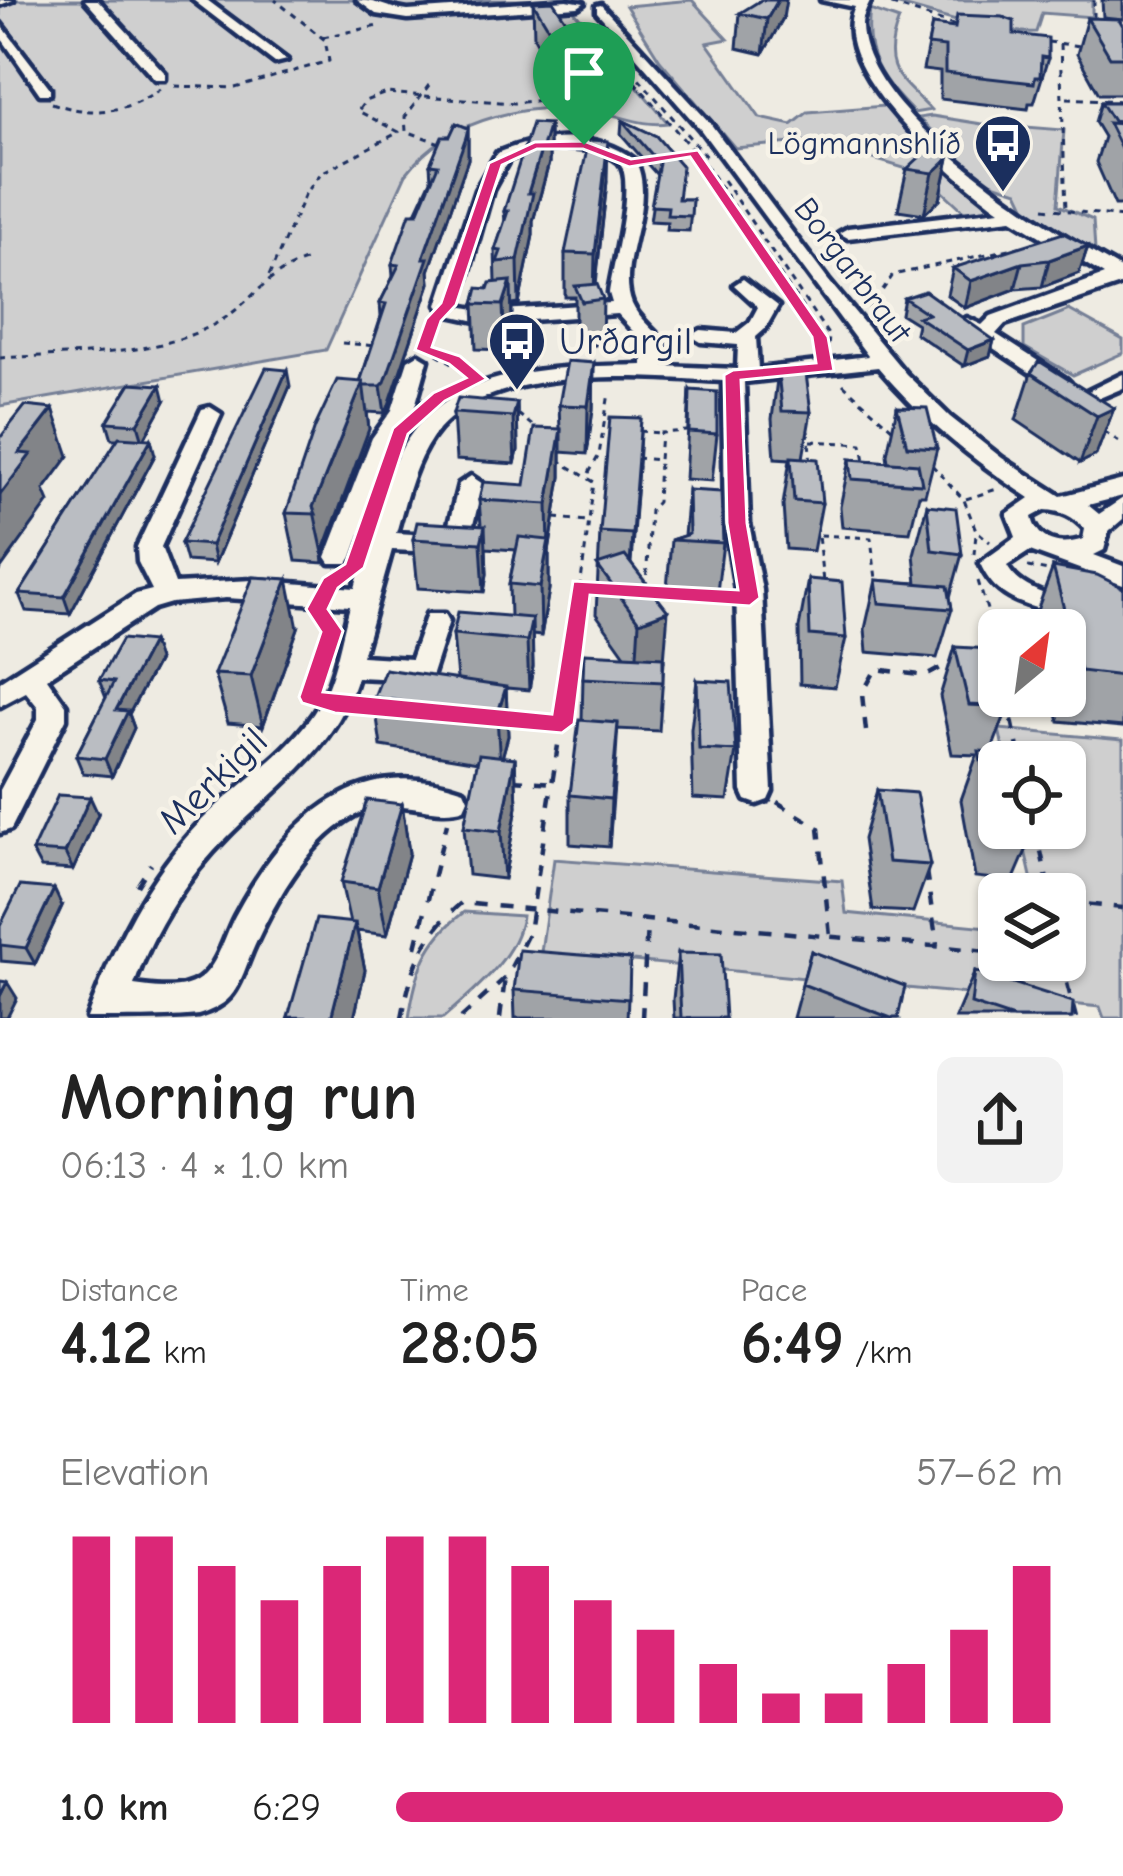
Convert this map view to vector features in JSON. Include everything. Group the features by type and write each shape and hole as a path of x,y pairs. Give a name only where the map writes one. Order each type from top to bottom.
{"street":[{"path":"91,0 160,76"},
{"path":"199,0 280,60"},
{"name":"Borgarbraut","path":"363,0 393,14 578,2 610,7 878,361 972,450 1025,527"},
{"path":"827,0 866,1 853,29 863,65 952,162 1009,208 1120,277"},
{"path":"0,27 46,92"},
{"path":"624,308 486,317 461,315 448,305 496,163 516,150 572,143 616,154 634,174 619,293 624,308 653,341 654,371"},
{"path":"848,232 1009,208"},
{"path":"984,335 998,320 1120,277"},
{"path":"741,339 758,325 768,306 743,285"},
{"path":"948,312 1083,399 1093,425"},
{"path":"701,336 748,340 740,376 737,523 750,598 757,791"},
{"path":"339,557 382,438 403,410 418,360"},
{"name":"Merkigil","path":"108,1008 146,914 166,884 215,828 305,746 335,704 339,656 419,437 480,382 654,371 740,376 824,362 878,361"},
{"path":"1083,399 1123,380"},
{"path":"166,593 149,548 210,414"},
{"name":"Borgarbraut","path":"972,450 1059,503"},
{"path":"380,541 456,545 471,484"},
{"path":"365,487 397,488"},
{"path":"1123,488 1059,503 1031,504 1025,527 993,562 995,577 1010,590 1095,611 1123,632"},
{"path":"1059,503 1085,514 1123,560"},
{"path":"1058,562 1087,550 1123,506"},
{"path":"1025,527 1058,562 1123,576"},
{"path":"0,695 145,601 166,593 214,588 364,598"},
{"path":"339,656 421,670 436,621"},
{"path":"0,820 52,719 52,705 29,676"},
{"path":"108,1008 178,1007 220,984 271,880 332,815 384,792 453,799"}],"path":[{"path":"46,92 40,99 86,115 136,107 160,89 184,84 235,88 329,61 325,40 275,0"},
{"path":"1094,0 1094,30"},
{"path":"866,1 974,30"},
{"path":"557,5 584,13 694,152 817,324 824,362 894,430"},
{"path":"1040,41 1093,47"},
{"path":"1060,44 1066,210"},
{"path":"429,85 405,117 406,131 446,144"},
{"path":"0,358 111,355 177,341 237,310 286,253 292,218 320,174 399,132 358,111 386,93 514,103 644,89"},
{"path":"644,89 701,151 830,343 824,362"},
{"path":"1065,98 1123,101"},
{"path":"672,156 701,151"},
{"path":"1009,208 1123,217"},
{"path":"865,317 881,286 893,275 1042,242"},
{"path":"269,276 304,261"},
{"path":"448,305 434,319 423,350 454,360 545,440"},
{"path":"817,324 835,323"},
{"path":"342,343 376,346"},
{"path":"588,474 599,455 609,393"},
{"path":"806,420 812,478"},
{"path":"1093,425 1123,444"},
{"path":"622,430 692,430"},
{"path":"662,433 657,502 650,510 646,591 750,598"},
{"path":"809,441 862,444 865,463"},
{"path":"461,1018 506,976 522,952 555,783 594,482 588,474 552,457"},
{"path":"619,457 659,460"},
{"path":"929,461 964,500 976,530 1004,553 1028,567 1058,562"},
{"path":"964,500 998,489"},
{"path":"816,516 823,584"},
{"path":"546,518 589,521"},
{"path":"818,534 871,538 877,589"},
{"path":"339,656 310,697 381,708"},
{"path":"866,731 862,694 876,669 926,676 959,658"},
{"path":"494,718 562,724"},
{"path":"492,779 555,783"},
{"path":"757,791 819,828 830,938"},
{"path":"401,1018 453,799"},
{"path":"133,893 154,860"},
{"path":"925,862 937,946"},
{"path":"416,949 433,926 461,903 978,950"},
{"path":"1086,904 1123,908"},
{"path":"643,1018 647,922"},
{"path":"500,1018 506,976"},
{"path":"1066,981 1076,1018"}],"shaded area":[{"path":"0,0 565,0 668,123 550,108 496,116 446,138 406,174 326,350 0,406"},
{"path":"692,0 728,39 707,43 760,118 792,125 808,112 884,106 993,211 967,214 924,174 814,141 735,148 660,60 626,6"},
{"path":"892,0 1092,0 1092,17 1042,13 1036,32 1017,32 962,23"},
{"path":"870,10 899,20 892,61 909,89 931,110 914,113 877,67 869,41"},
{"path":"932,116 1026,131 1027,127 1064,130 1058,205 1093,220 1095,250 1028,212 1018,191 984,180 918,118"},
{"path":"1069,310 1123,340 1123,353 1073,375 1024,347 1024,328"},
{"path":"999,729 1123,740 1123,1018 1104,1018 1100,1007 541,952 554,859 842,881 846,913 978,926 978,981 1086,981 1086,873 1030,873 1025,849 1086,849 1086,741 1002,741"},
{"path":"464,912 522,916 502,960 467,997 443,1018 409,1018 425,958 440,934"}],"building":[{"path":"761,0 778,0 767,19 740,13"},
{"path":"553,1 576,35 554,37 533,2"},
{"path":"957,15 1003,17 1014,21 1014,34 1048,38 1048,58 1041,57 1040,77 1034,83 945,73 945,47 928,45 932,25 955,28"},
{"path":"1087,18 1119,19 1123,57 1110,57"},
{"path":"1101,102 1123,102 1123,121 1113,121"},
{"path":"622,120 656,136 682,166 678,199 692,199 691,216 667,215 668,207 651,206 659,163"},
{"path":"456,123 468,128 466,137 385,382 364,386 360,382 386,304 380,303 399,265 392,264 410,213 418,213 438,165 430,164 442,136 450,136"},
{"path":"532,123 549,124 528,193 533,193 518,260 497,262 501,251 495,250 508,211 504,211"},
{"path":"1108,123 1123,124 1123,153"},
{"path":"589,140 608,141 595,254 565,253"},
{"path":"935,143 949,158 933,173 907,169"},
{"path":"1063,233 1088,246 971,281 953,268"},
{"path":"511,281 503,305 474,304 478,288"},
{"path":"597,284 603,299 582,302 575,286"},
{"path":"925,291 994,340 968,350 918,317 928,314 904,298"},
{"path":"567,361 594,363 588,406 559,405"},
{"path":"1039,361 1114,408 1097,416 1031,373"},
{"path":"266,368 287,370 211,545 181,543"},
{"path":"778,372 806,374 811,412 782,411"},
{"path":"337,380 363,382 313,507 316,514 286,513 315,427"},
{"path":"131,383 161,385 138,424 107,422"},
{"path":"690,390 717,392 717,434 689,432"},
{"path":"458,398 517,403 513,417 453,413"},
{"path":"25,406 53,409 19,453 31,454 0,495 0,438"},
{"path":"897,407 927,408 937,448 907,446"},
{"path":"610,417 641,418 632,534 600,532"},
{"path":"534,428 561,429 548,504 479,500 483,482 525,485"},
{"path":"119,437 151,439 64,597 19,594"},
{"path":"791,457 818,459 822,503 794,501"},
{"path":"850,459 918,464 922,484 852,479"},
{"path":"688,490 721,492 723,543 671,540 689,534"},
{"path":"927,505 956,508 962,554 932,550"},
{"path":"417,522 485,526 481,543 413,539"},
{"path":"519,537 549,540 540,587 509,584"},
{"path":"625,556 668,611 639,622 597,565"},
{"path":"1053,567 1097,575 1123,588 1123,676 1086,672 1086,609 1064,609"},
{"path":"253,577 288,579 251,676 214,674"},
{"path":"808,579 842,582 846,638 810,635"},
{"path":"876,580 948,586 952,609 879,603"},
{"path":"458,612 532,618 527,641 453,634"},
{"path":"122,639 152,642 116,710 128,711 105,759 76,756 114,682 99,680"},
{"path":"955,647 978,648 978,705 969,705"},
{"path":"584,653 663,657 663,682 583,678"},
{"path":"385,669 506,687 497,716 374,697"},
{"path":"697,680 731,682 736,751 699,749"},
{"path":"579,720 618,723 611,799 570,795"},
{"path":"479,754 515,758 501,831 464,827"},
{"path":"877,790 916,793 930,865 888,862"},
{"path":"58,795 90,797 65,853 32,851"},
{"path":"367,800 402,804 378,887 341,882"},
{"path":"20,886 54,889 26,948 0,945 0,926"},
{"path":"316,919 355,923 331,1018 288,1017"},
{"path":"519,950 630,959 629,999 514,990"},
{"path":"811,951 905,986 898,1018 802,984"},
{"path":"678,953 721,954 725,1018 681,1018"},
{"path":"975,971 978,981 1007,981 1073,1002 1072,1018 1013,1018 971,1004"}],"place":[{"name":"Lögmannshlíð","path":"1003,194"},
{"name":"Urðargil","path":"517,392"}],"route":[{"path":"584,145 616,154 629,164 694,152 820,337 820,357 828,368 733,375 737,523 750,598 580,586 562,724 335,704 310,697 332,631 317,609 330,583 353,568 400,432 439,397 478,379 454,360 423,350 434,319 448,305 496,163 516,150 535,146 584,145"}]}
